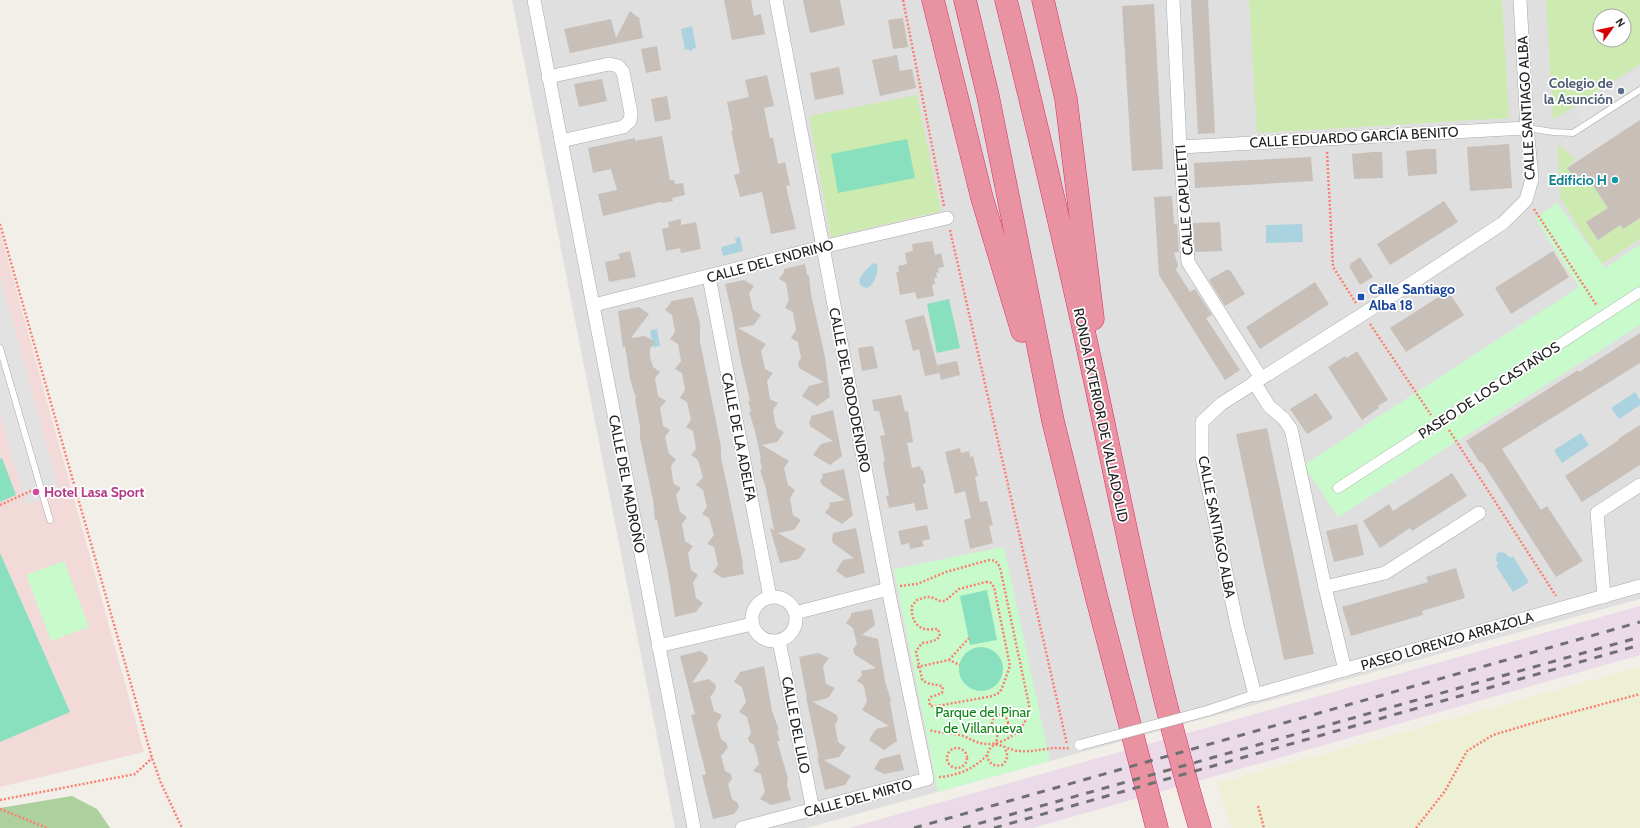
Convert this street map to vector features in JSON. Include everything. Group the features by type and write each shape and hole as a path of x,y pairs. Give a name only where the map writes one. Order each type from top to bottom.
{"highway":[{"path":"933,0 982,198 1035,374 1053,421"},
{"path":"965,0 988,96 1053,421 1097,599 1157,828"},
{"name":"RONDA EXTERIOR DE VALLADOLID","path":"1006,0 1096,390 1134,569 1200,828"},
{"path":"1043,0 1066,99 1097,352 1096,390"}],"street":[{"name":"CALLE DEL MADROÑO","path":"534,0 694,828"},
{"name":"CALLE DEL RODODENDRO","path":"776,0 888,589 927,779"},
{"name":"CALLE CAPULETTI","path":"1173,0 1180,147 1188,262 1257,380"},
{"name":"CALLE SANTIAGO ALBA","path":"1254,695 1237,625 1202,458 1202,422 1221,404 1257,380 1363,314 1503,223 1526,200 1532,179 1527,128 1520,0"},
{"path":"548,77 609,64 618,66 623,72 631,113 630,121 623,127 561,141"},
{"name":"CALLE EDUARDO GARCÍA BENITO","path":"1180,147 1527,128"},
{"name":"CALLE DEL ENDRINO","path":"594,305 709,277 822,247 947,218"},
{"name":"CALLE DE LA ADELFA","path":"709,277 770,597"},
{"name":"PASEO DE LOS CASTAÑOS","path":"1338,488 1640,292"},
{"path":"1257,380 1269,406 1284,419 1291,429 1325,587 1345,670"},
{"path":"1604,596 1596,513 1640,485"},
{"path":"1325,587 1386,573 1479,512"},
{"name":"PASEO LORENZO ARRAZOLA","path":"1254,695 1640,586"},
{"path":"795,613 888,589"},
{"path":"770,597 778,597 786,600 792,605 795,613 796,622 793,630 787,637 779,641 765,640 755,631 752,624 753,610 757,604 763,599 770,597"},
{"path":"658,646 752,624"},
{"name":"CALLE DEL LILO","path":"779,641 813,810"},
{"path":"1080,745 1207,711 1254,695"},
{"name":"CALLE DEL MIRTO","path":"742,828 927,779"}],"lane":[{"path":"1527,128 1553,132 1573,132 1622,99 1640,90"},
{"path":"0,348 50,520"}],"path":[{"path":"903,0 947,218 1068,748 1047,748 1027,752 1005,748 996,744 982,744 960,735 943,734 926,729 917,732"},
{"path":"1326,139 1333,267 1363,314 1440,422 1564,608"},
{"path":"1526,200 1534,209 1604,316"},
{"path":"0,224 152,758 161,783 182,828"},
{"path":"0,505 40,487"},
{"path":"888,589 917,584 946,572 989,560 997,562 1001,572 1030,710 1024,724 1015,734 990,748 987,755 976,764 961,773 927,779"},
{"path":"986,582 992,584 994,587 1010,666 1006,681 1000,692 987,697 930,706 929,700 931,697 942,693 942,687 924,681 920,675 918,667 917,647 922,643 936,640 940,636 940,632 938,629 923,628 914,621 911,612 914,603 922,598 931,596 940,601 945,601 960,589 986,582"},
{"path":"904,669 949,660 969,638"},
{"path":"949,660 960,665"},
{"path":"1416,828 1445,791 1467,751 1493,735 1640,694"},
{"path":"1000,715 1005,717 1007,724 1005,729 998,730 993,727 992,723 996,717 1000,715"},
{"path":"996,744 998,730"},
{"path":"956,748 962,750 967,758 964,766 960,768 951,767 947,761 950,751 956,748"},
{"path":"987,755 988,760 992,764 1002,765 1007,758 1005,748"},
{"path":"0,800 135,774 152,758"},
{"path":"960,768 961,773"},
{"path":"1258,806 1264,828"},
{"path":"0,809 47,828"}],"shaded area":[{"path":"512,0 1640,0 1640,599 806,828 675,828"},
{"path":"1640,68 1640,85 1582,122 1574,110"},
{"name":"Hotel Lasa Sport","path":"0,231 144,752 0,787"},
{"path":"0,277 60,494 26,505 0,413"},
{"path":"1640,606 1640,655 1033,828 849,828"}],"green space":[{"path":"1249,0 1502,0 1509,118 1257,133"},
{"path":"1546,0 1640,0 1640,64 1553,120"},
{"path":"917,95 941,211 831,237 809,116"},
{"path":"907,139 915,178 838,193 831,154"},
{"path":"1558,144 1575,159 1567,168 1576,182 1587,176 1608,208 1586,222 1598,240 1620,225 1623,229 1640,219 1640,239 1602,264 1560,198"},
{"path":"1557,203 1605,268 1640,245 1640,325 1338,517 1304,465 1579,287 1535,218"},
{"path":"949,299 960,348 937,353 927,304"},
{"path":"2,458 16,495 0,502 0,459"},
{"name":"Parque del Pinar de Villanueva","path":"1004,547 1050,761 938,792 894,569"},
{"path":"0,553 70,712 0,742"},
{"path":"64,561 89,627 51,641 26,575"},
{"path":"987,590 997,640 970,645 960,596"},
{"path":"981,647 993,651 999,657 1003,669 999,681 993,687 981,691 969,687 963,681 959,669 963,657 969,651"},
{"path":"1640,667 1640,828 1232,828 1217,783"},
{"path":"72,796 97,809 110,828 0,828 0,808"}],"water":[{"path":"692,26 696,48 692,49 691,52 688,49 685,50 681,29"},
{"path":"1302,224 1303,242 1266,243 1266,225"},
{"path":"740,237 743,251 723,256 721,247 736,243 735,238"},
{"path":"874,263 877,264 877,274 874,281 867,288 860,284 861,276"},
{"path":"657,329 660,346 653,347 650,330"},
{"path":"1635,392 1640,400 1640,405 1619,419 1611,408"},
{"path":"1581,433 1589,445 1562,463 1554,450"},
{"path":"1500,552 1505,553 1510,558 1513,556 1529,582 1513,592 1496,566 1498,564 1496,560 1497,554"}],"building":[{"path":"724,0 751,0 754,16 761,14 765,34 732,40"},
{"path":"803,0 840,0 845,25 810,33"},
{"path":"1191,0 1208,0 1215,133 1198,134"},
{"path":"1154,4 1163,169 1132,171 1122,6"},
{"path":"630,11 639,17 643,38 570,53 564,29 611,19 616,38"},
{"path":"903,18 908,47 893,49 888,20"},
{"path":"657,46 661,70 646,73 641,49"},
{"path":"897,55 900,71 912,69 916,88 880,96 872,60"},
{"path":"839,67 844,94 815,100 810,73"},
{"path":"767,75 774,106 764,108 770,138 773,138 778,164 785,162 790,185 786,186 796,229 771,234 762,192 740,197 734,175 740,173 731,131 733,131 727,102 749,97 745,80"},
{"path":"602,79 607,101 579,107 574,84"},
{"path":"667,96 671,119 655,122 651,99"},
{"name":"Edificio H","path":"1640,120 1640,218 1623,229 1620,225 1598,240 1586,222 1608,208 1587,176 1577,183 1567,168"},
{"path":"662,136 670,180 674,180 675,184 683,183 685,195 672,198 673,201 661,202 603,216 598,194 617,190 611,169 593,173 588,148 635,138 635,141"},
{"path":"1509,144 1512,188 1470,191 1467,147"},
{"path":"1436,149 1437,174 1408,176 1406,151"},
{"path":"1382,152 1383,178 1354,179 1352,154"},
{"path":"1311,157 1313,181 1195,188 1194,163"},
{"path":"1172,196 1174,224 1177,224 1179,252 1174,253 1178,265 1176,270 1190,292 1195,289 1212,315 1206,318 1240,370 1225,380 1159,275 1154,197"},
{"path":"1444,201 1458,222 1390,265 1377,244"},
{"path":"681,219 681,225 696,222 701,249 681,253 680,248 666,251 662,229 669,227 668,222"},
{"path":"1220,222 1222,251 1195,252 1193,223"},
{"path":"932,241 935,255 941,253 944,267 938,268 939,273 936,272 937,278 934,278 935,284 932,285 934,296 917,299 915,292 900,295 896,272 899,272 898,266 907,264 905,253 913,251 912,244"},
{"path":"630,251 636,277 609,282 605,262 620,259 618,254"},
{"path":"1553,251 1569,277 1511,314 1495,288"},
{"path":"1360,257 1373,277 1360,285 1349,266"},
{"path":"805,264 807,275 809,275 811,294 825,357 830,397 817,406 802,396 809,386 824,382 799,368 798,363 801,358 798,342 791,338 796,330 793,312 785,308 789,300 786,283 779,279 784,272 784,269"},
{"path":"1226,270 1230,270 1245,294 1225,306 1209,280"},
{"path":"744,280 754,286 749,293 753,310 761,315 754,325 738,328 766,344 761,351 765,369 773,373 767,381 770,399 778,403 773,410 775,423 777,428 784,432 777,442 762,445 789,461 784,468 788,485 795,490 790,498 793,515 801,520 794,530 778,533 806,549 799,559 780,563 770,528 774,530 766,489 760,470 762,469 761,459 749,412 751,411 748,401 750,401 725,284"},
{"path":"1315,282 1329,304 1260,349 1246,327"},
{"path":"1448,291 1464,315 1406,352 1390,328"},
{"path":"693,297 700,324 700,341 721,447 721,457 743,563 744,574 723,578 713,572 718,565 714,547 707,544 714,535 709,518 702,514 707,507 703,490 696,485 703,477 698,460 691,455 696,449 693,431 686,427 691,420 687,402 680,398 685,390 682,373 675,369 681,361 678,344 670,339 675,332 672,315 665,310 672,301"},
{"path":"639,307 649,314 631,338 645,336 655,342 650,349 650,357 653,367 660,372 655,378 658,396 666,401 660,408 663,426 670,430 665,437 669,454 676,459 671,466 672,475 674,484 681,488 676,495 680,512 687,517 682,524 685,541 693,546 688,553 691,570 698,575 693,582 696,598 703,603 696,612 675,617 668,573 657,520 655,520 653,500 640,438 636,398 630,379 625,346 623,348 618,311"},
{"path":"924,315 939,373 925,376 919,349 913,351 905,320"},
{"path":"1640,333 1640,363 1502,449 1541,510 1547,506 1583,561 1556,577 1482,462 1480,463 1466,441 1578,370 1579,372"},
{"path":"873,346 878,368 862,371 858,348"},
{"path":"1357,351 1388,400 1378,406 1379,408 1362,420 1328,367 1345,356 1347,358"},
{"path":"957,361 960,375 941,380 937,365"},
{"path":"1316,393 1333,418 1307,434 1290,409"},
{"path":"901,395 905,412 908,411 913,442 907,443 912,468 920,466 921,470 923,470 926,483 923,484 928,509 916,511 914,503 889,508 886,496 889,495 880,436 885,435 879,411 874,411 872,400"},
{"path":"833,410 842,456 830,465 813,455 821,444 833,441 810,426 809,422 811,416"},
{"path":"1640,425 1640,465 1582,502 1565,476"},
{"path":"1267,428 1314,654 1284,660 1236,434"},
{"path":"960,448 961,453 969,451 970,457 973,456 978,476 975,477 980,502 987,501 993,525 989,526 993,543 970,549 964,520 971,518 965,491 955,494 945,452"},
{"path":"844,469 853,515 842,524 825,513 830,506 829,503 845,500 822,485 820,480 823,477 822,474"},
{"path":"1452,473 1467,496 1412,531 1410,528 1380,548 1363,521 1389,504 1393,511"},
{"path":"1357,524 1364,555 1334,562 1326,531"},
{"path":"927,525 930,539 922,541 924,546 910,549 909,543 901,545 898,531"},
{"path":"856,528 865,573 846,578 836,571 843,560 854,558 833,543 833,533"},
{"path":"1456,568 1465,598 1422,611 1423,615 1351,636 1342,607 1428,582 1426,577"},
{"path":"872,609 875,625 862,635 878,639 885,681 891,701 897,741 884,750 869,740 876,729 889,726 862,710 867,702 864,686 857,681 862,675 861,671 876,668 854,654 853,649 857,644 853,628 846,623 851,616 851,613"},
{"path":"700,651 707,655 708,660 692,683 709,679 715,684 716,688 710,696 714,711 722,715 717,724 721,739 728,747 721,755 725,771 731,774 732,779 728,784 732,799 737,802 739,807 734,814 713,819 702,775 706,774 691,715 695,714 680,656"},
{"path":"818,653 829,658 823,666 826,684 835,688 828,698 813,702 837,715 838,720 835,725 838,742 846,747 839,757 824,760 851,776 845,785 825,790 817,756 819,758 799,657"},
{"path":"764,666 772,711 779,730 777,731 780,741 777,741 788,778 787,785 791,800 771,805 760,799 765,792 761,774 753,771 759,764 757,755 754,745 749,742 748,738 751,733 747,717 739,712 746,702 742,687 734,682 740,672"},
{"path":"900,754 904,770 884,774 874,769 880,759"}],"railway":[{"path":"914,828 1640,622"},
{"path":"963,828 1640,637"},
{"path":"994,828 1640,645"}],"place":[{"name":"Colegio de la Asunción","path":"1621,91"},
{"name":"Edificio H","path":"1615,180"},
{"name":"Calle Santiago Alba 18","path":"1361,297"},
{"name":"Hotel Lasa Sport","path":"36,492"}]}
